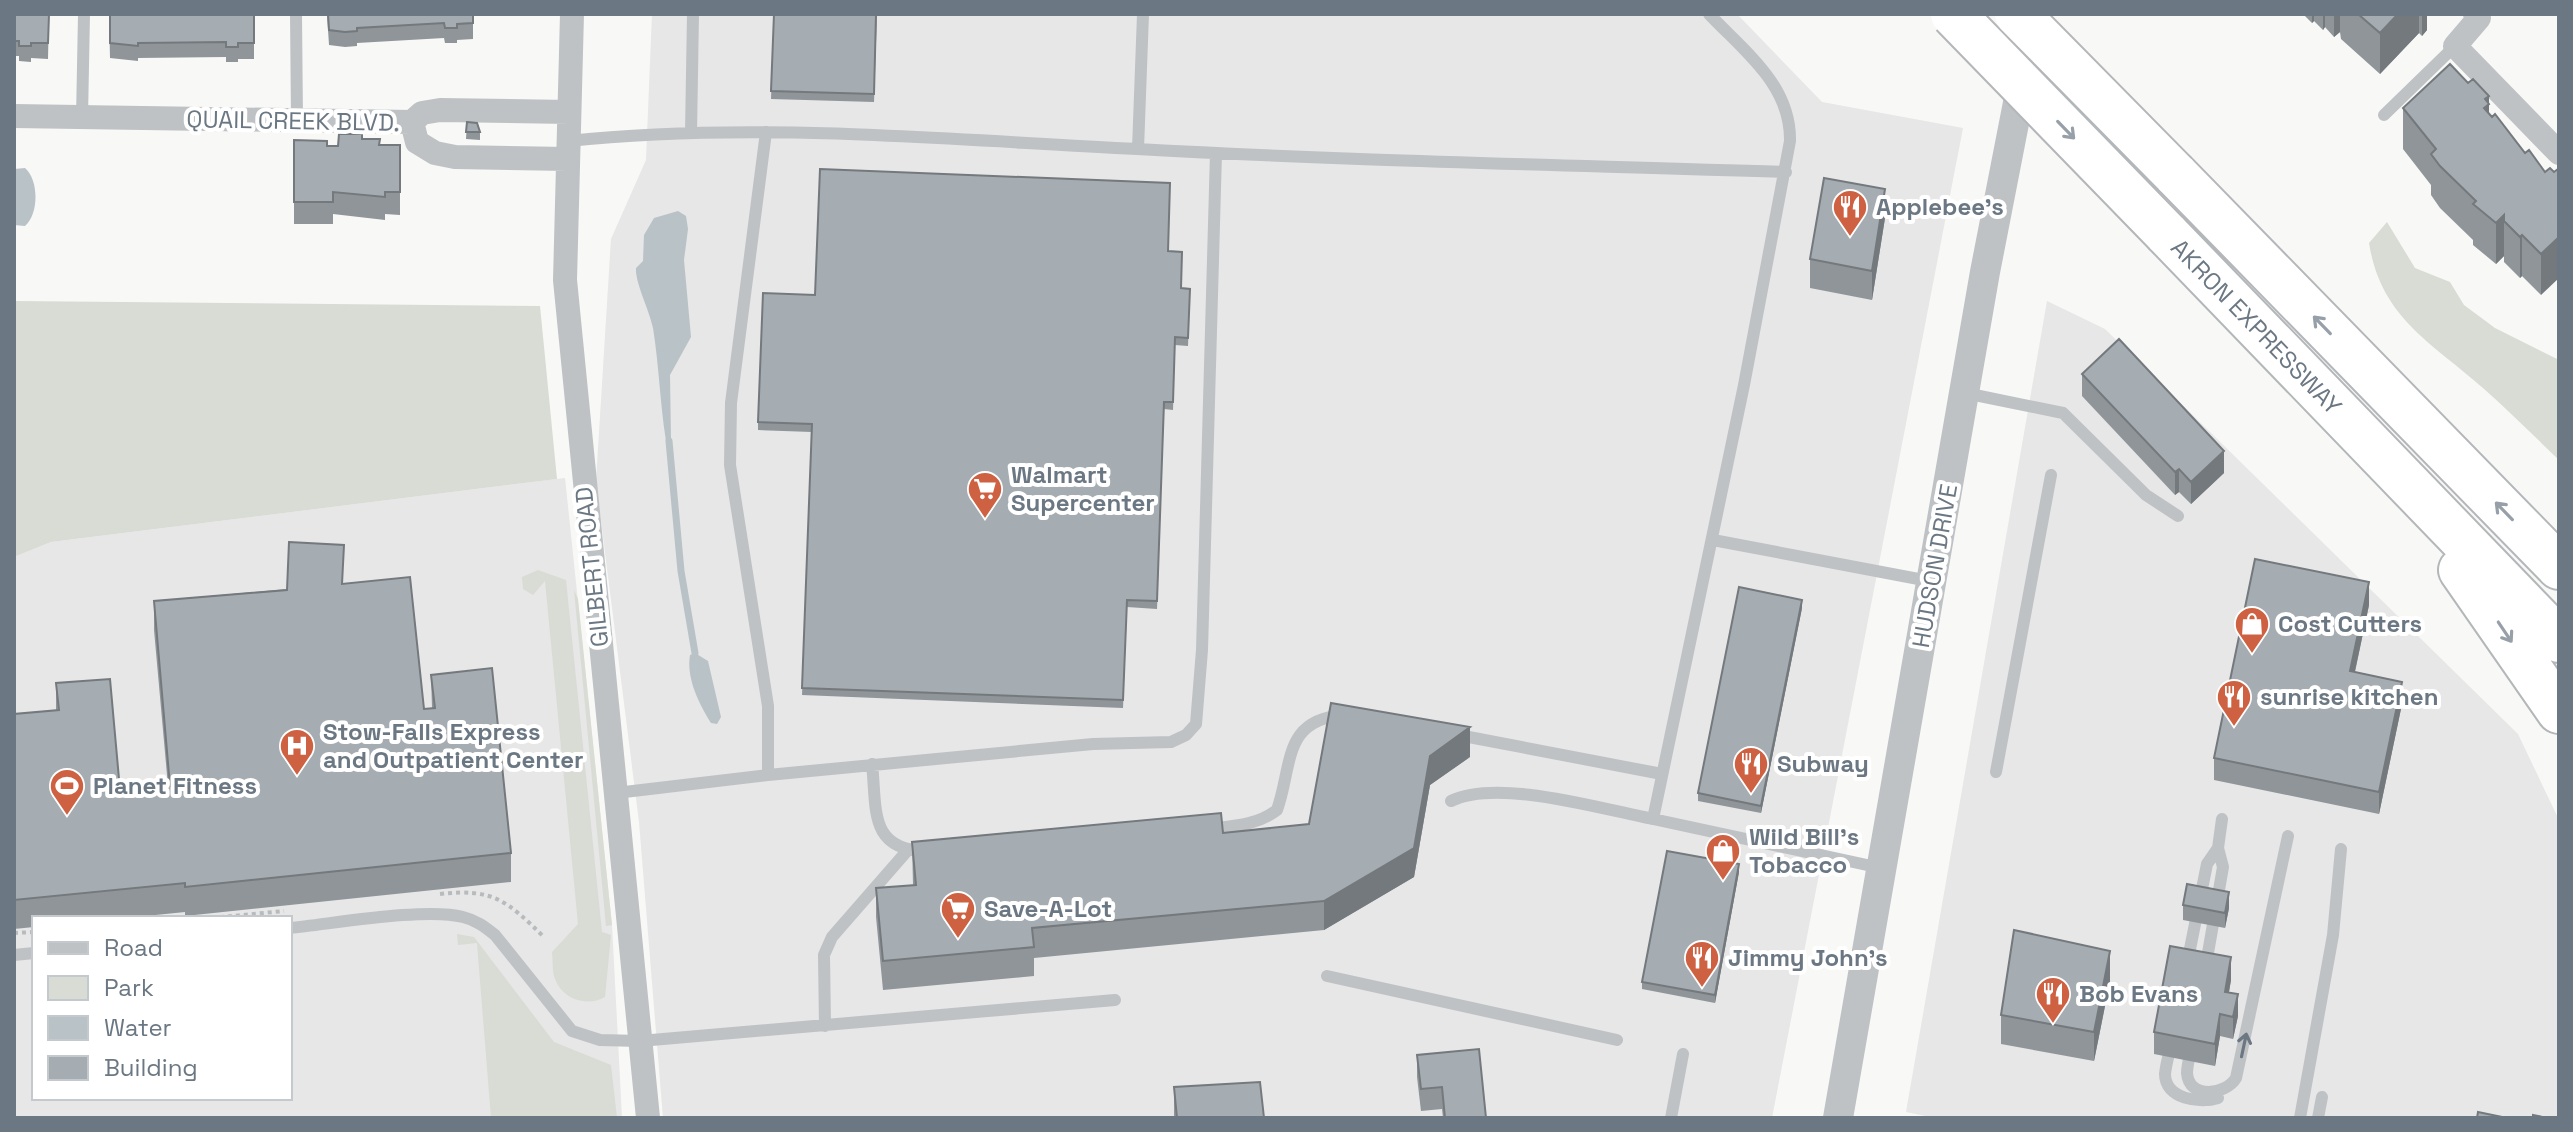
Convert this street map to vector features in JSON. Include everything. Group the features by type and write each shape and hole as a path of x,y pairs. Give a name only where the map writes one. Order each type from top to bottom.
{"highway":[{"name":"AKRON EXPRESSWAY","path":"1953,14 2559,640"},
{"name":"AKRON EXPRESSWAY","path":"2017,14 2559,567"},
{"path":"2379,454 2559,711"}],"street":[{"name":"GILBERT ROAD","path":"572,14 565,280 648,1118"},
{"name":"HUDSON DRIVE","path":"1838,1118 2034,14"},
{"path":"2479,15 2455,46 2559,153"},
{"name":"QUAIL CREEK BLVD.","path":"14,116 412,122 422,113 440,110 569,112"},
{"path":"412,122 417,142 442,155 568,150"}],"lane":[{"path":"82,118 84,14"},
{"path":"296,14 297,120"},
{"path":"691,133 693,14"},
{"path":"1138,149 1143,14"},
{"path":"1653,819 1697,598 1713,540 1786,172 1790,127 1785,101 1771,78 1709,14"},
{"path":"2384,115 2455,46"},
{"path":"766,132 731,403 730,465 768,706 768,775"},
{"path":"568,150 642,133 766,132 1216,153 1786,172"},
{"path":"616,793 872,764 1079,745 1171,742 1186,735 1196,724 1202,663 1216,153"},
{"path":"1965,393 2063,413 2146,495 2178,516"},
{"path":"1996,772 2051,475"},
{"path":"1713,540 1933,582"},
{"path":"1187,831 1247,825 1266,819 1277,810 1287,766 1301,731 1325,717 1357,717"},
{"path":"1440,732 1662,774"},
{"path":"872,764 880,830 887,842 907,851 946,852"},
{"path":"1451,801 1466,794 1512,792 1884,868"},
{"path":"2202,986 2223,867 2218,848 2222,819"},
{"path":"2173,1034 2165,1077 2172,1091 2189,1100 2211,1100 2224,1095 2236,1078 2288,836"},
{"path":"2185,977 2207,864 2218,848"},
{"path":"2300,1118 2333,935 2341,849"},
{"path":"825,1026 824,955 832,937 907,851"},
{"path":"292,928 424,915 461,916 480,923 495,935 572,1031 600,1040 640,1041 1115,1000"},
{"path":"1327,976 1617,1040"},
{"path":"2195,1030 2187,1075 2192,1084 2199,1091 2219,1093 2231,1087"},
{"path":"1671,1118 1683,1054"},
{"path":"2318,1118 2322,1097"}],"shaded area":[{"path":"652,14 1737,14 1822,102 1963,128 1772,1118 663,1118 639,822 596,481 611,239 646,160"},
{"path":"2047,301 2105,329 2518,734 2559,820 2559,1118 1935,1118 1906,1112"},
{"path":"565,478 612,925 622,1118 14,1118 14,557 51,542"}],"green space":[{"path":"2387,222 2415,268 2450,282 2464,305 2495,328 2559,360 2559,460 2493,397 2427,342 2397,310 2375,269 2369,243"},
{"path":"14,301 540,306 557,479 51,542 14,557"},
{"path":"538,570 566,580 602,932 611,935 605,997 591,1001 570,997 559,986 553,973 552,952 578,924 545,581 533,595 523,589 522,577"},
{"path":"574,590 578,599 612,925 606,926"},
{"path":"457,934 474,937 554,1042 611,1065 617,1118 491,1118 477,943 458,945"}],"water":[{"path":"25,168 33,180 35,206 25,226 14,225 14,169"},
{"path":"678,211 686,216 688,229 684,260 691,337 670,375 671,441 666,441 653,328 636,268 643,261 644,235 654,218"},
{"path":"695,653 708,661 721,717 717,724 711,723 706,716 692,682 689,664 690,655"}],"building":[{"path":"14,14 49,14 48,43 19,46 19,41 14,41"},
{"path":"110,14 254,14 254,43 226,47 226,42 138,43 138,46 110,43"},
{"path":"328,14 473,14 473,23 457,24 457,28 445,28 444,23 357,28 357,31 345,32 329,30"},
{"path":"774,14 876,14 874,94 771,91"},
{"path":"2358,14 2398,14 2380,33"},
{"path":"2450,64 2468,83 2473,79 2489,96 2485,99 2489,104 2484,108 2492,117 2495,114 2525,153 2529,150 2545,172 2550,168 2554,172 2559,171 2559,237 2541,254 2504,221 2504,215 2496,223 2473,204 2476,201 2431,154 2436,149 2403,108"},
{"path":"467,122 477,123 480,132 466,132"},
{"path":"339,134 362,134 362,139 380,139 379,145 400,145 400,192 385,192 385,197 333,192 333,202 294,202 294,140 327,141 327,146 338,146"},
{"name":"Walmart Supercenter","path":"820,169 1170,183 1168,251 1182,252 1181,288 1190,289 1188,338 1175,337 1173,402 1164,402 1157,601 1127,600 1123,700 802,688 812,424 758,422 763,293 815,295"},
{"name":"Applebee's","path":"1824,178 1885,189 1872,271 1810,259"},
{"path":"2119,339 2224,451 2191,482 2179,469 2175,472 2082,374"},
{"path":"289,542 344,545 342,584 410,577 424,709 435,708 431,675 492,668 511,853 185,887 185,883 14,900 14,714 59,710 56,683 110,679 120,790 170,786 154,601 287,590"},
{"path":"2255,559 2369,582 2350,671 2402,682 2379,792 2214,758"},
{"path":"1739,587 1802,600 1761,806 1698,793"},
{"path":"1331,703 1470,727 1430,756 1414,848 1324,901 1032,928 1034,947 883,961 876,888 916,885 912,842 1221,813 1223,833 1309,824"},
{"path":"1667,851 1739,864 1715,995 1642,982"},
{"path":"2187,884 2229,892 2225,913 2183,905"},
{"name":"Bob Evans","path":"2014,930 2110,951 2094,1032 2001,1015"},
{"path":"2170,946 2231,957 2225,992 2238,994 2233,1017 2220,1014 2215,1044 2154,1032"},
{"path":"1479,1049 1486,1118 1445,1118 1442,1087 1421,1089 1417,1055"},
{"path":"1260,1082 1264,1118 1177,1118 1174,1087"},
{"path":"2478,1112 2507,1118 2477,1118"}],"waterway":[{"path":"669,441 681,571 695,653"}],"place":[{"name":"Applebee's","path":"1850,238"},
{"name":"Walmart Supercenter","path":"985,520"},
{"name":"Cost Cutters","path":"2252,655"},
{"name":"sunrise kitchen","path":"2234,728"},
{"name":"Stow-Falls Express and Outpatient Center","path":"297,777"},
{"name":"Subway","path":"1751,795"},
{"name":"Planet Fitness","path":"67,817"},
{"name":"Wild Bill's Tobacco","path":"1723,882"},
{"name":"Save-A-Lot","path":"958,940"},
{"name":"Jimmy John's","path":"1702,989"},
{"name":"Bob Evans","path":"2053,1025"}]}
